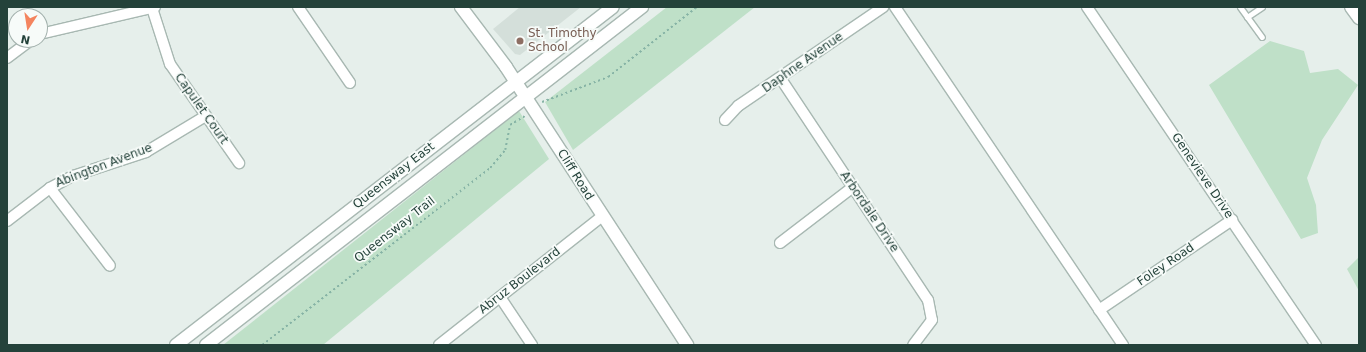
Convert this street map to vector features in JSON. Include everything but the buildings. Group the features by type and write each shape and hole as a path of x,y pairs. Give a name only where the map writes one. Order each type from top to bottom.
{"main road":[{"name":"Cliff Road","path":"461,7 516,82 601,217 687,345"},
{"name":"Queensway East","path":"176,345 613,7"},
{"name":"Queensway East","path":"206,345 642,7"},
{"path":"1351,7 1359,18"}],"street":[{"path":"48,32 154,7"},
{"name":"Capulet Court","path":"154,7 170,64 204,117 239,163"},
{"path":"298,7 350,83"},
{"name":"Daphne Avenue","path":"725,120 738,106 781,79 883,7"},
{"path":"895,7 1123,345"},
{"name":"Genevieve Drive","path":"1087,7 1316,345"},
{"path":"7,58 20,48"},
{"name":"Arbordale Drive","path":"781,79 928,300 932,320 913,345"},
{"name":"Abington Avenue","path":"7,221 50,188 73,176 146,152 204,117"},
{"path":"780,243 853,187"},
{"path":"50,188 110,266"},
{"name":"Abruz Boulevard","path":"439,345 601,217"},
{"name":"Foley Road","path":"1100,310 1232,220"},
{"path":"500,297 532,345"}],"lane":[{"path":"1240,7 1262,37"},
{"path":"1247,17 1262,7"}],"path":[{"path":"543,102 608,77 697,7"},
{"name":"Queensway Trail","path":"262,345 490,168 505,150 510,125 521,119"}],"shaded area":[{"name":"St. Timothy School","path":"520,7 581,7 520,55 515,54 493,29"}],"green space":[{"path":"667,7 755,7 573,150 545,102"},
{"path":"1270,41 1304,51 1310,73 1338,69 1358,85 1322,140 1307,178 1316,205 1318,233 1301,239 1209,85"},
{"path":"519,111 549,159 323,345 223,345"},
{"path":"1359,257 1359,291 1347,269"}],"place":[{"name":"St. Timothy School","path":"520,41"}]}
